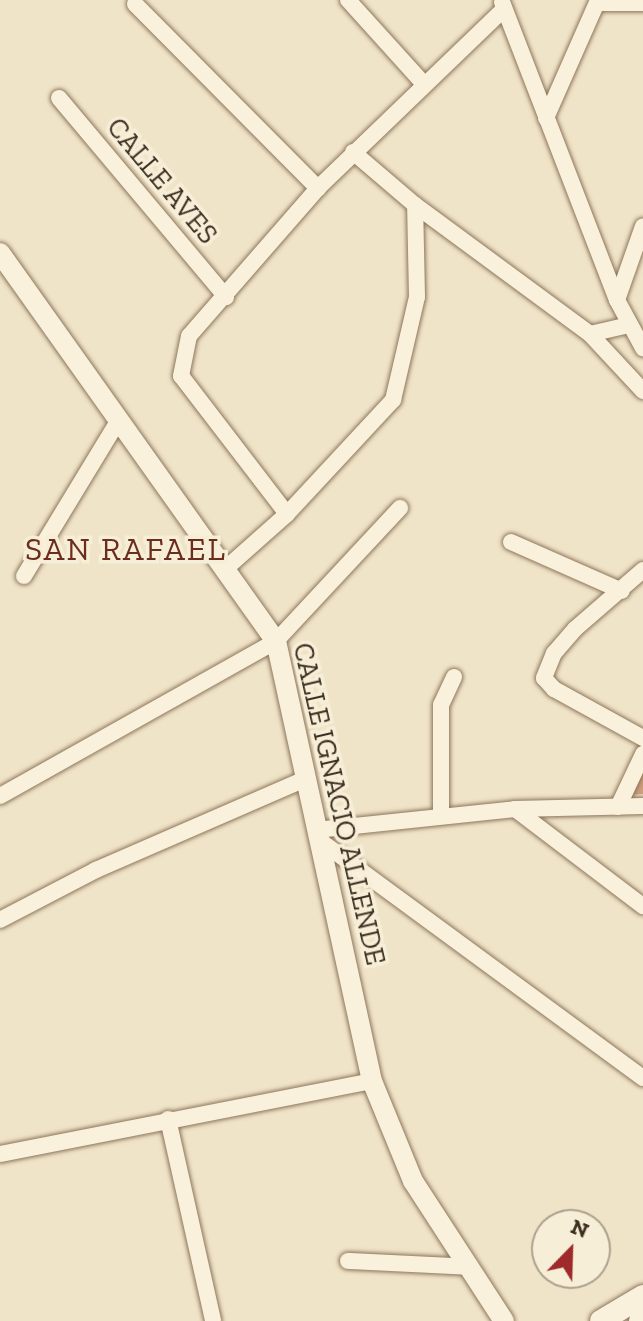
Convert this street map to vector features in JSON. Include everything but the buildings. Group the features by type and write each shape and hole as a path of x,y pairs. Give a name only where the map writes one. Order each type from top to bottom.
{"main road":[{"path":"601,1321 643,1296"}],"street":[{"path":"348,0 423,83"},
{"path":"546,118 598,2 643,3"},
{"path":"135,4 318,188"},
{"path":"287,514 181,376 189,336 318,188 502,4 617,300 643,348"},
{"name":"CALLE AVES","path":"59,98 226,297"},
{"path":"353,152 415,205 590,334 643,391"},
{"path":"224,570 287,514 393,400 417,297 415,205"},
{"path":"617,300 643,226"},
{"name":"CALLE IGNACIO ALLENDE","path":"2,261 276,641 372,1081 413,1181 504,1321"},
{"path":"590,334 629,325"},
{"path":"24,576 117,423"},
{"path":"0,796 276,641 400,508"},
{"path":"511,542 622,591"},
{"path":"643,570 575,629 554,653 544,678 554,689 643,738"},
{"path":"441,816 441,705 454,677"},
{"path":"618,807 643,754"},
{"path":"0,920 96,870 305,779"},
{"path":"317,835 441,816 515,809 643,806"},
{"path":"515,809 643,906"},
{"path":"317,835 643,1078"},
{"path":"0,1154 63,1137 372,1081"},
{"path":"168,1119 213,1321"},
{"path":"348,1261 470,1267"}],"district":[{"name":"SAN RAFAEL","path":"126,549"}]}
